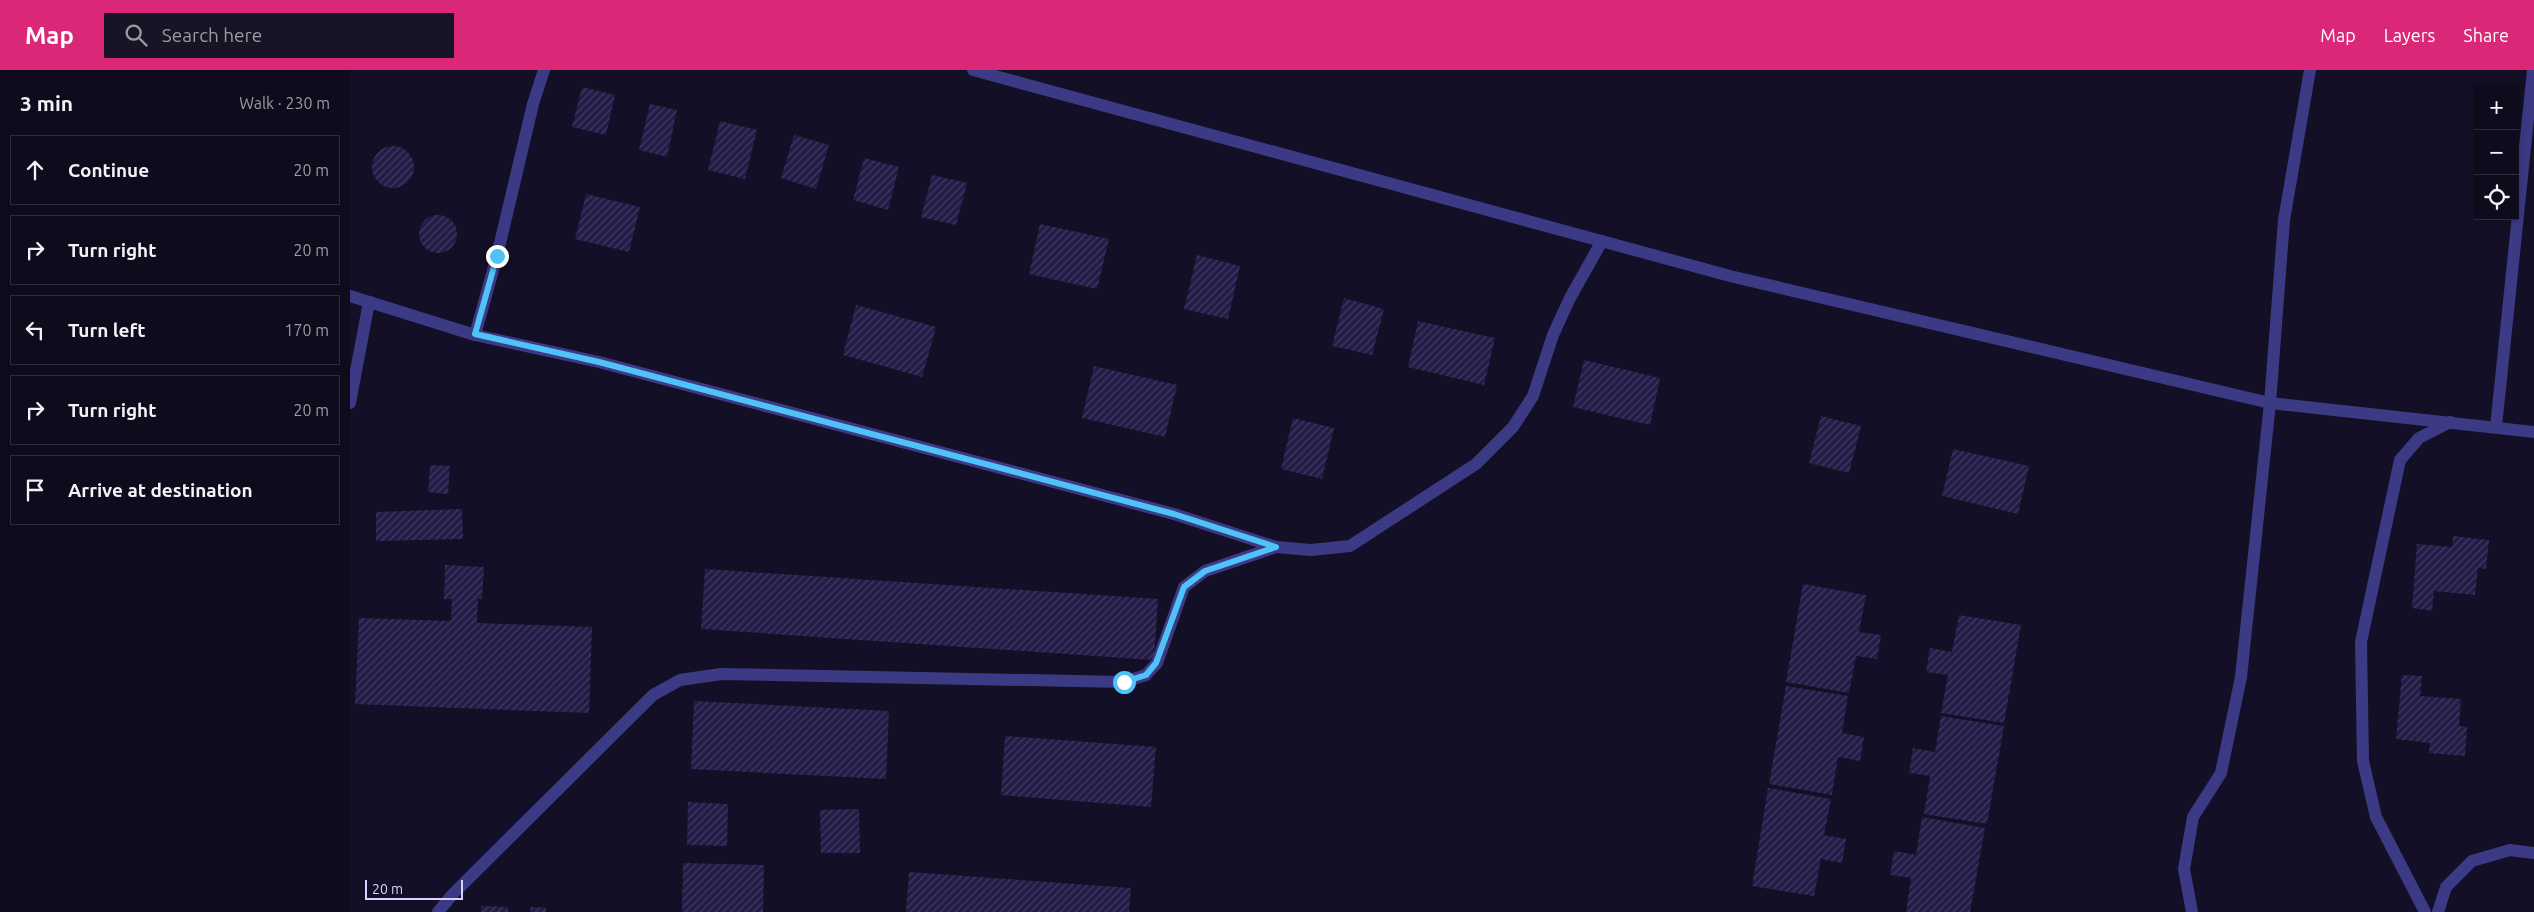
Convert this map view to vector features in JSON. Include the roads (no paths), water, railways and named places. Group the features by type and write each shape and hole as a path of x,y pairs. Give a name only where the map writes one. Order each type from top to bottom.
{"street":[{"path":"475,334 497,256 532,104 544,70"},
{"path":"973,70 1730,276 2270,403 2534,432"},
{"path":"2192,912 2184,869 2193,817 2221,773 2241,677 2270,403 2284,220 2310,70"},
{"path":"2496,427 2533,70"},
{"path":"350,296 475,334 599,362 1174,514 1276,547 1311,550 1350,546 1476,464 1513,426 1533,396 1553,335 1570,298 1602,241"},
{"path":"350,403 369,302"},
{"path":"2425,912 2376,817 2363,761 2361,642 2400,460 2420,438 2450,422"},
{"path":"438,912 452,895 653,695 680,680 721,674 1124,682 1146,675 1156,663 1184,587 1205,571 1276,547"},
{"path":"2438,912 2446,887 2472,861 2510,850 2534,853"}]}
